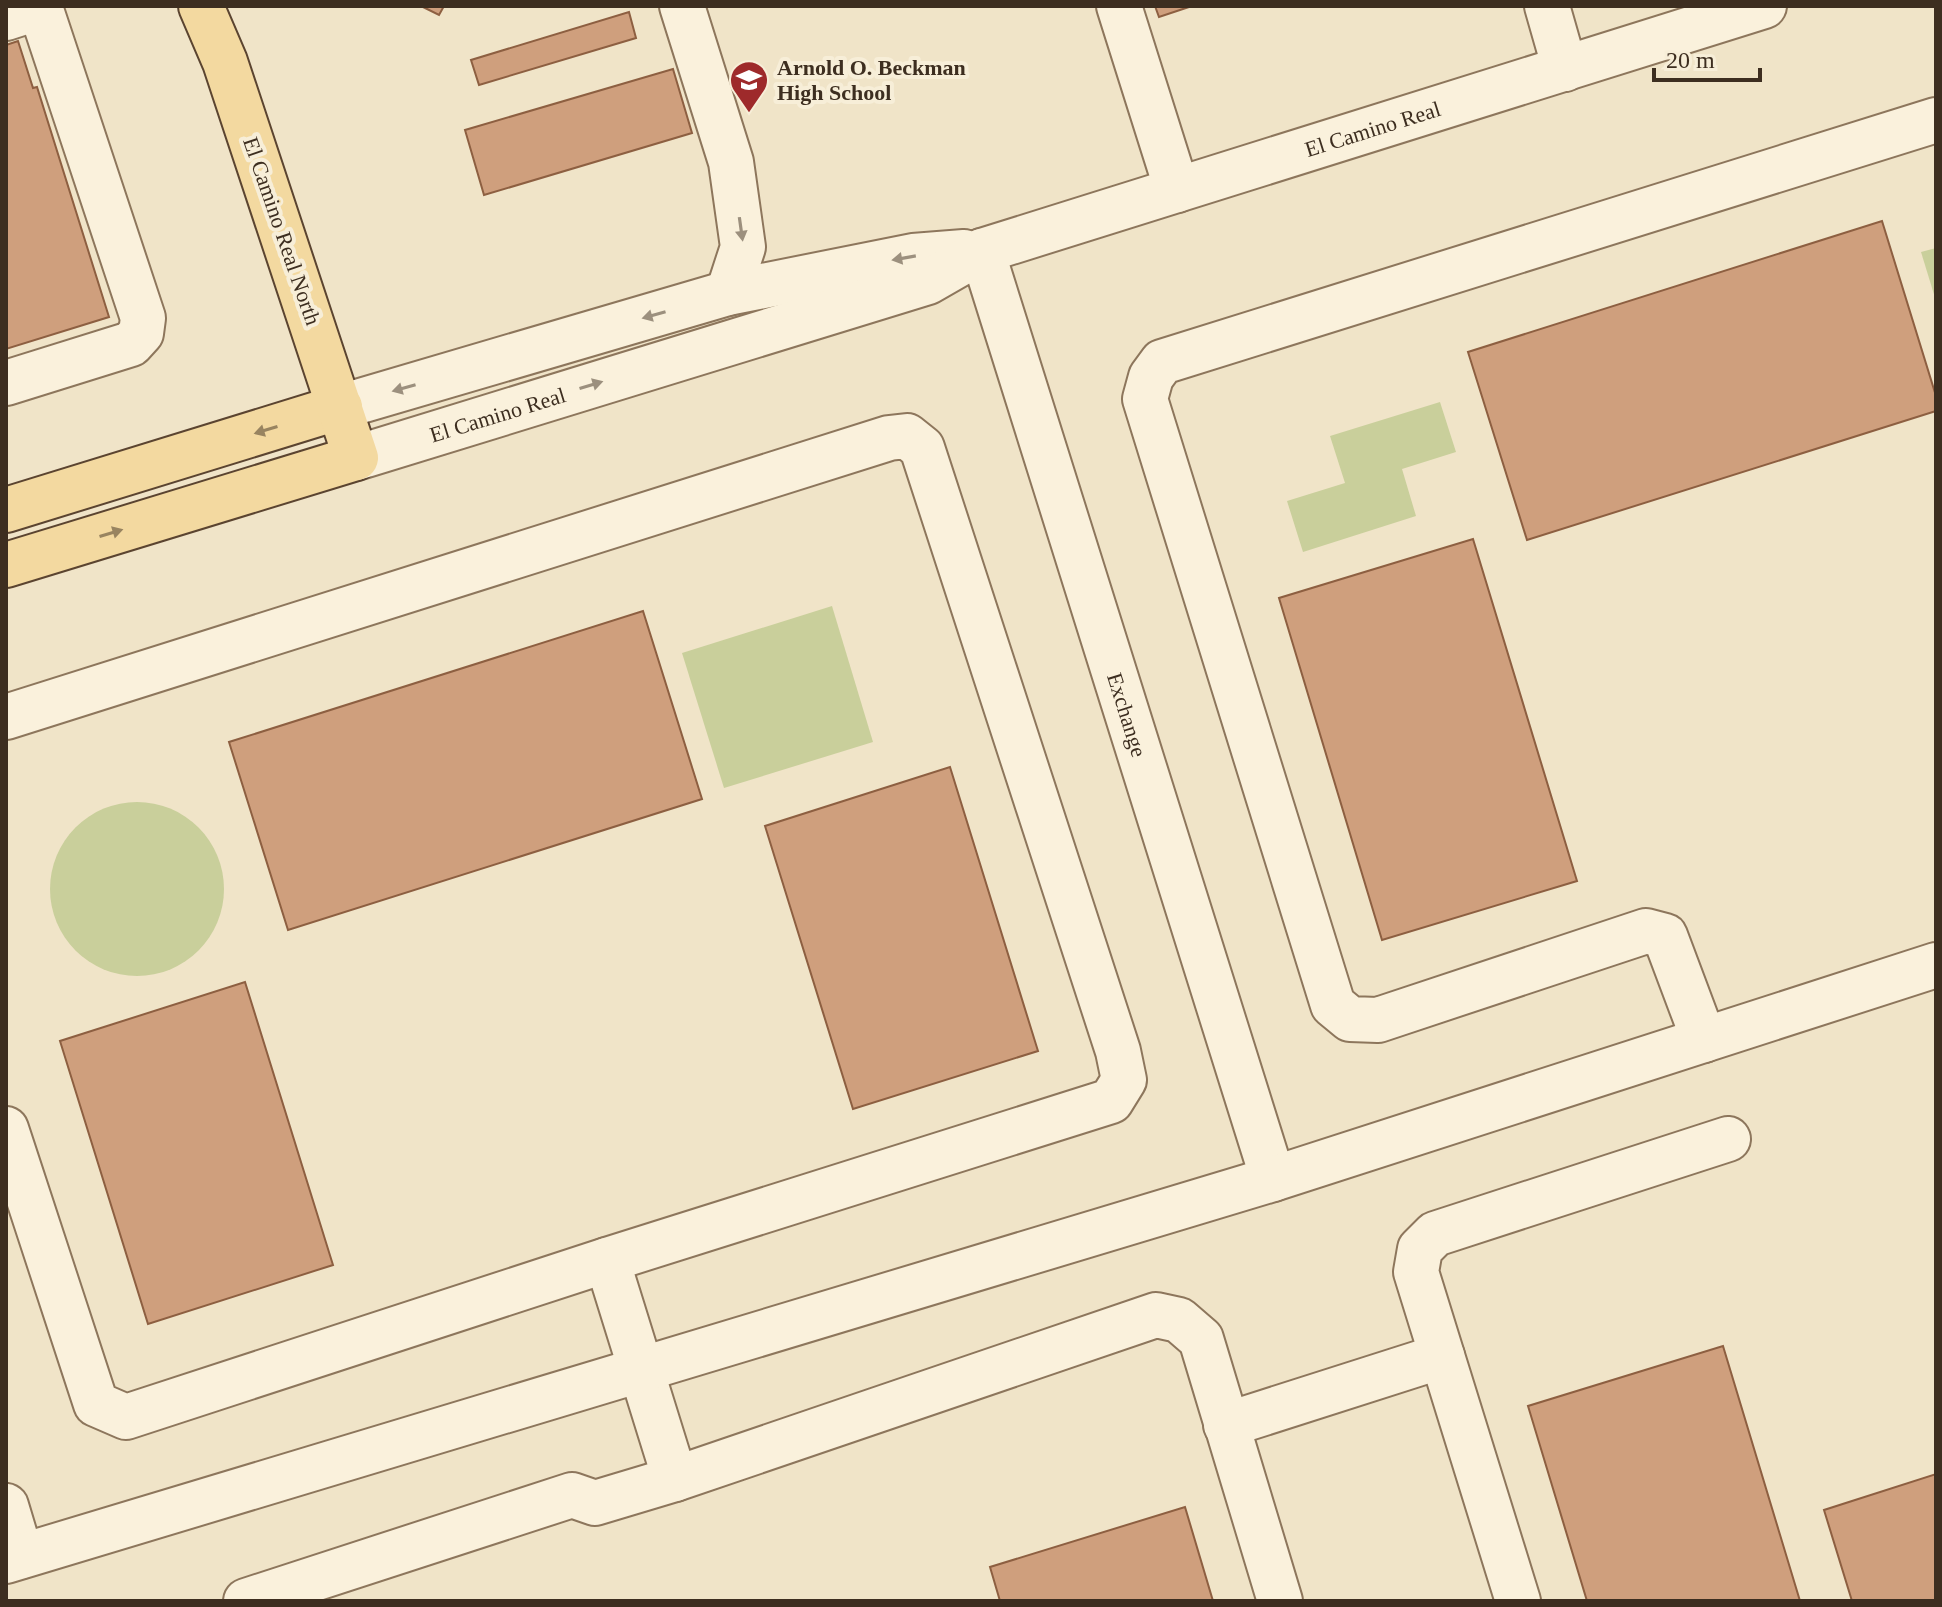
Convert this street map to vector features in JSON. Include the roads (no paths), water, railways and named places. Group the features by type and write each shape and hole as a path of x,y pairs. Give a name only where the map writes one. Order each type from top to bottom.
{"main road":[{"name":"El Camino Real North","path":"201,6 225,62 356,458"},
{"name":"El Camino Real","path":"6,510 340,407"},
{"name":"El Camino Real","path":"6,565 356,458"}],"street":[{"path":"682,6 731,162 743,247 728,293"},
{"path":"1119,6 1177,190"},
{"path":"1547,6 1565,69"},
{"name":"El Camino Real","path":"356,458 928,282 982,251 1764,6"},
{"path":"6,18 40,7 143,318 141,333 131,344 6,383"},
{"path":"1704,1040 1665,936 1646,931 1378,1020 1350,1019 1333,1005 1145,399 1151,377 1162,362 1936,120"},
{"name":"El Camino Real","path":"340,407 728,293 913,256 982,251"},
{"name":"Exchange","path":"982,251 1273,1179"},
{"path":"6,717 889,438 907,436 922,448 1113,1036 1124,1080 1111,1101 607,1260 126,1417 96,1404 16,1197 6,1129"},
{"path":"6,1506 14,1558 1273,1179 1936,965"},
{"path":"1518,1601 1416,1272 1420,1249 1435,1234 1728,1139"},
{"path":"607,1260 675,1479"},
{"path":"246,1601 572,1495 595,1503 675,1479 1156,1315 1179,1320 1201,1339 1280,1601"},
{"path":"1226,1425 1442,1356"}],"place":[{"name":"Arnold O. Beckman High School","path":"749,114"}]}
